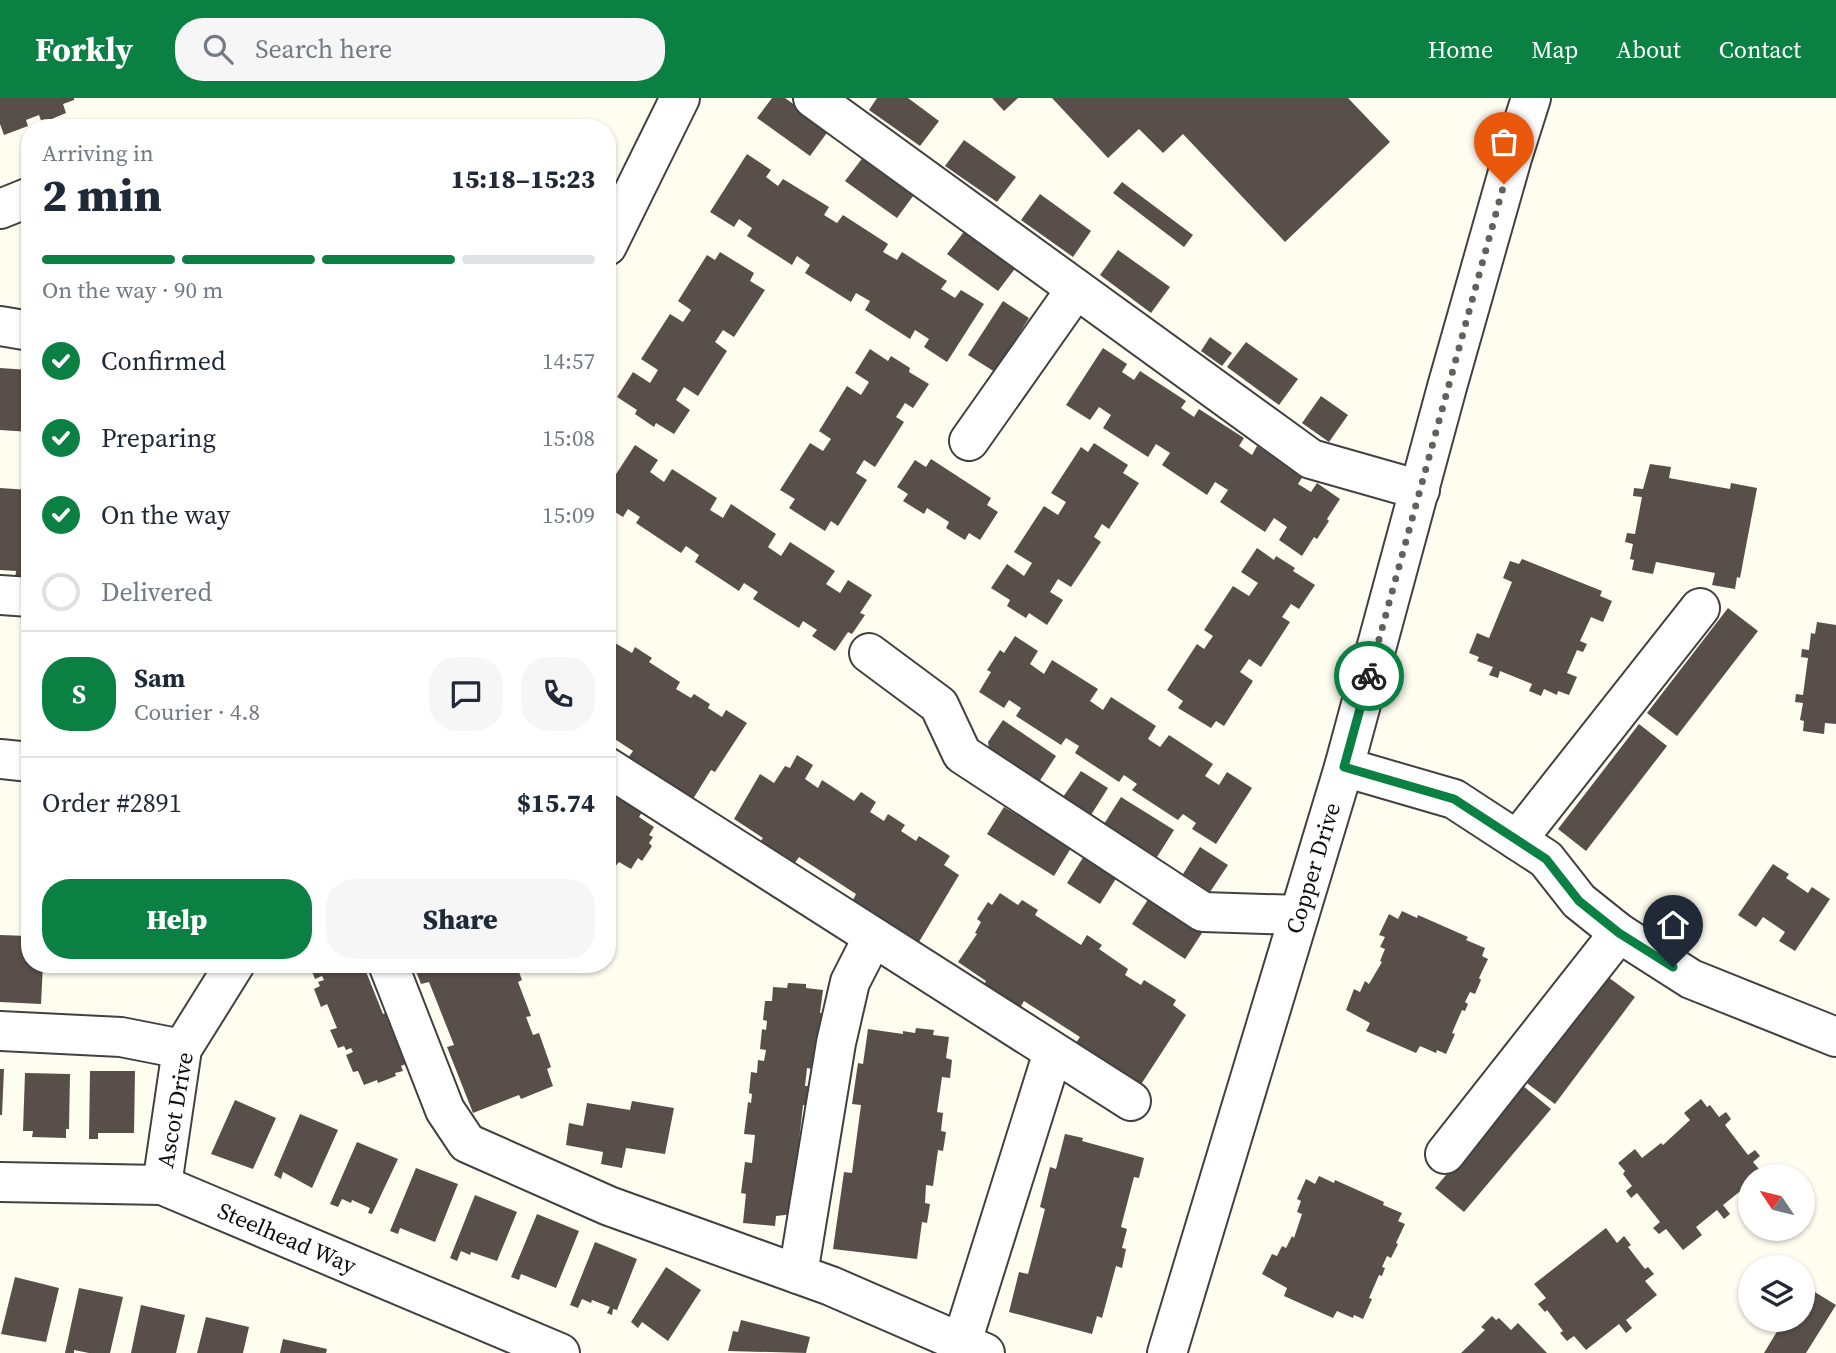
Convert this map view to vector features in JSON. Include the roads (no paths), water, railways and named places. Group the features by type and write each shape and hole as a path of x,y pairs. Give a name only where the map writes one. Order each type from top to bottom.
{"street":[{"path":"616,228 680,98"},
{"path":"813,98 1311,459 1420,490"},
{"name":"Copper Drive","path":"1167,1353 1344,767 1504,185 1531,98"},
{"path":"0,209 21,201"},
{"path":"969,441 1076,289"},
{"path":"0,326 21,330"},
{"path":"0,595 21,596"},
{"path":"1517,840 1699,608"},
{"path":"869,653 939,705 962,754 1203,912 1299,915"},
{"path":"0,759 21,761"},
{"path":"1344,767 1454,799 1546,859 1579,901 1619,933 1691,979 1834,1031"},
{"path":"616,773 1131,1101"},
{"path":"1445,1154 1619,933"},
{"path":"798,1274 836,1043 850,982 873,937"},
{"name":"Ascot Drive","path":"162,1185 182,1049 229,973"},
{"path":"392,973 446,1110 467,1143 609,1206 798,1274 974,1347 1054,1052"},
{"path":"0,1031 121,1037 182,1049"},
{"name":"Steelhead Way","path":"0,1182 162,1185 560,1353"}]}
